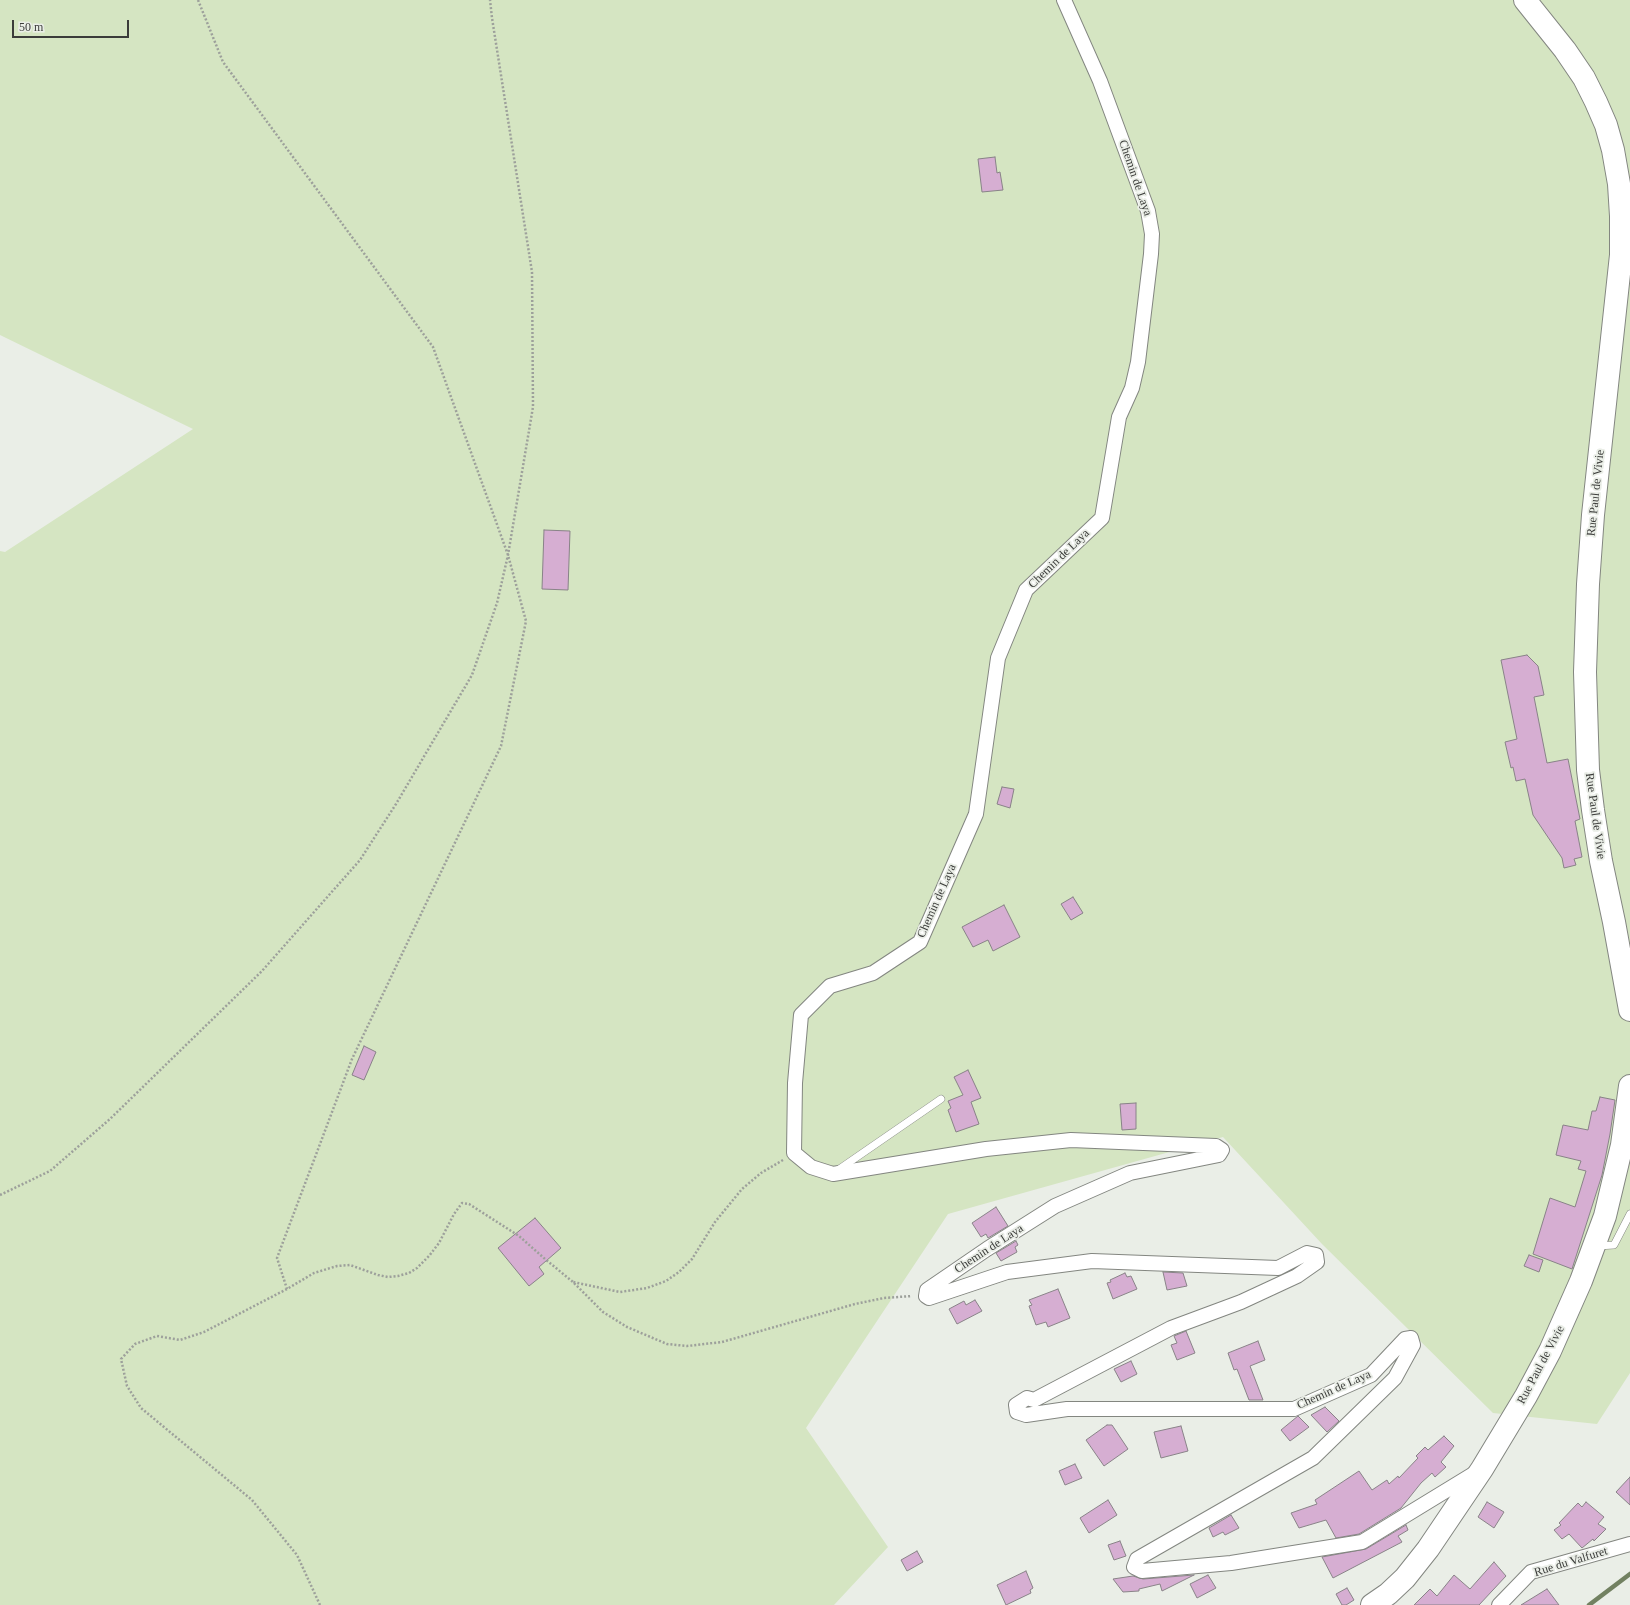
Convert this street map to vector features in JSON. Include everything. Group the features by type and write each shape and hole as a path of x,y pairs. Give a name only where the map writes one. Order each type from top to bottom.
{"main road":[{"name":"Rue Paul de Vivie","path":"1524,0 1565,50 1584,78 1606,125 1613,150 1619,184 1621,255 1593,515 1588,584 1585,672 1588,770 1593,810 1601,861 1630,1010"},
{"name":"Rue Paul de Vivie","path":"1372,1605 1388,1594 1405,1578 1428,1549 1482,1469 1526,1396 1550,1351 1581,1281 1605,1216 1622,1144 1630,1086"}],"street":[{"name":"Chemin de Laya","path":"1064,0 1100,81 1148,211 1152,234 1138,362 1132,388 1119,417 1102,518 1026,590 998,658 976,814 920,942 873,973 830,986 801,1015 795,1083 794,1153 811,1167 833,1174 986,1149 1071,1140 1216,1146 1222,1150 1219,1155 1130,1173 1055,1206 987,1249 927,1290 926,1296 929,1298 933,1298 1007,1272 1092,1261 1278,1268 1307,1253 1316,1255 1317,1262 1297,1276 1241,1302 1171,1328 1034,1400 1027,1398 1016,1406 1017,1412 1026,1414 1067,1409 1294,1409 1371,1375 1405,1339 1411,1338 1413,1344 1395,1378 1314,1458 1137,1559 1134,1567 1142,1571 1231,1563 1362,1542 1482,1469"},
{"name":"Rue du Valfuret","path":"1499,1605 1531,1572 1630,1544"}],"lane":[{"path":"833,1174 941,1099"},
{"path":"1594,1246 1614,1245 1630,1214"}],"path":[{"path":"198,0 223,62 433,348 508,555 526,621 501,746 352,1059 278,1258 287,1289"},
{"path":"0,1195 50,1171 110,1120 262,971 360,860 396,804 472,676 497,603 508,555 533,407 532,272 490,0"},
{"path":"573,1282 620,1292 647,1288 666,1281 679,1272 692,1259 715,1222 742,1189 761,1173 794,1153"},
{"path":"320,1605 297,1555 252,1500 141,1408 127,1386 121,1359 135,1344 157,1336 180,1340 204,1332 287,1289 314,1273 337,1266 350,1265 388,1277 409,1273 417,1268 439,1243 454,1214 462,1203 469,1204 519,1236 545,1260 573,1282 604,1312 627,1327 667,1344 687,1346 722,1342 876,1299 926,1296"}],"green space":[{"path":"0,0 1630,0 1630,1373 1597,1424 1493,1413 1322,1244 1223,1137 948,1214 806,1428 888,1547 834,1605 0,1605 0,551 5,552 193,429 0,335"}],"building":[{"path":"995,157 997,173 1000,172 1003,190 982,192 978,159"},
{"path":"544,530 570,531 568,590 542,589"},
{"path":"1527,655 1538,666 1544,695 1534,697 1547,763 1568,759 1580,819 1575,821 1582,857 1574,859 1576,865 1564,868 1562,858 1533,815 1525,779 1516,781 1513,767 1511,768 1505,742 1517,739 1501,660"},
{"path":"1002,787 1014,789 1010,808 997,804"},
{"path":"1073,897 1083,913 1071,920 1061,904"},
{"path":"1004,905 1020,937 993,951 988,940 973,947 962,927"},
{"path":"364,1046 376,1052 364,1080 352,1075"},
{"path":"968,1070 981,1098 971,1102 979,1124 956,1132 948,1110 951,1108 948,1101 963,1095 954,1077"},
{"path":"1600,1097 1615,1100 1610,1134 1602,1175 1572,1269 1533,1254 1550,1198 1575,1207 1586,1171 1578,1169 1581,1161 1556,1155 1563,1125 1588,1130 1592,1111 1596,1111"},
{"path":"1136,1103 1136,1129 1122,1130 1120,1104"},
{"path":"996,1207 1008,1226 988,1238 986,1234 981,1237 972,1223"},
{"path":"535,1218 561,1248 539,1267 544,1274 529,1286 498,1248"},
{"path":"1016,1241 1018,1245 1015,1247 1017,1252 1001,1261 996,1253"},
{"path":"1529,1255 1543,1260 1539,1272 1524,1266"},
{"path":"1163,1272 1183,1273 1187,1286 1167,1290"},
{"path":"1125,1273 1127,1277 1131,1276 1137,1289 1113,1299 1107,1283"},
{"path":"1058,1289 1070,1318 1048,1327 1046,1322 1036,1325 1029,1306 1032,1305 1029,1300"},
{"path":"975,1300 982,1311 957,1324 949,1309 964,1301 966,1305"},
{"path":"1186,1331 1195,1353 1177,1360 1171,1345 1177,1343 1174,1336"},
{"path":"1258,1341 1265,1360 1250,1366 1263,1400 1249,1400 1237,1369 1234,1370 1228,1353"},
{"path":"1131,1361 1137,1374 1121,1382 1114,1369"},
{"path":"1325,1407 1339,1421 1327,1432 1311,1415"},
{"path":"1298,1416 1309,1427 1290,1441 1281,1430"},
{"path":"1107,1425 1112,1425 1128,1449 1104,1466 1086,1440"},
{"path":"1181,1426 1188,1451 1161,1458 1154,1432"},
{"path":"1444,1436 1454,1446 1441,1462 1446,1467 1435,1477 1432,1473 1421,1483 1401,1508 1359,1534 1336,1538 1326,1520 1299,1528 1291,1513 1317,1504 1315,1500 1359,1471 1372,1490 1387,1480 1389,1484 1398,1476 1399,1478 1418,1458 1416,1456 1425,1447 1428,1450"},
{"path":"1075,1464 1082,1478 1065,1485 1059,1471"},
{"path":"1630,1477 1630,1505 1616,1492"},
{"path":"1108,1500 1117,1515 1089,1533 1080,1518"},
{"path":"1487,1502 1504,1512 1494,1528 1478,1517"},
{"path":"1586,1502 1604,1517 1598,1524 1606,1529 1594,1541 1593,1539 1582,1548 1569,1534 1562,1539 1554,1530 1561,1525 1559,1523 1578,1503 1582,1507"},
{"path":"1231,1515 1239,1528 1225,1535 1223,1532 1213,1537 1209,1528"},
{"path":"1406,1525 1408,1530 1398,1536 1402,1542 1333,1578 1322,1557 1366,1549"},
{"path":"1120,1541 1126,1556 1114,1560 1108,1545"},
{"path":"917,1551 923,1562 907,1571 901,1560"},
{"path":"1494,1562 1506,1576 1479,1605 1414,1605 1430,1589 1437,1596 1454,1575 1470,1589"},
{"path":"1026,1571 1033,1588 1030,1590 1031,1593 1006,1605 997,1585"},
{"path":"1194,1575 1162,1591 1160,1584 1139,1589 1139,1591 1123,1592 1113,1579 1133,1576 1143,1579"},
{"path":"1208,1575 1216,1588 1197,1598 1190,1584"},
{"path":"1347,1588 1354,1600 1346,1605 1342,1605 1336,1594"},
{"path":"1547,1589 1559,1605 1521,1605"}],"waterway":[{"path":"1589,1605 1630,1574"}]}
